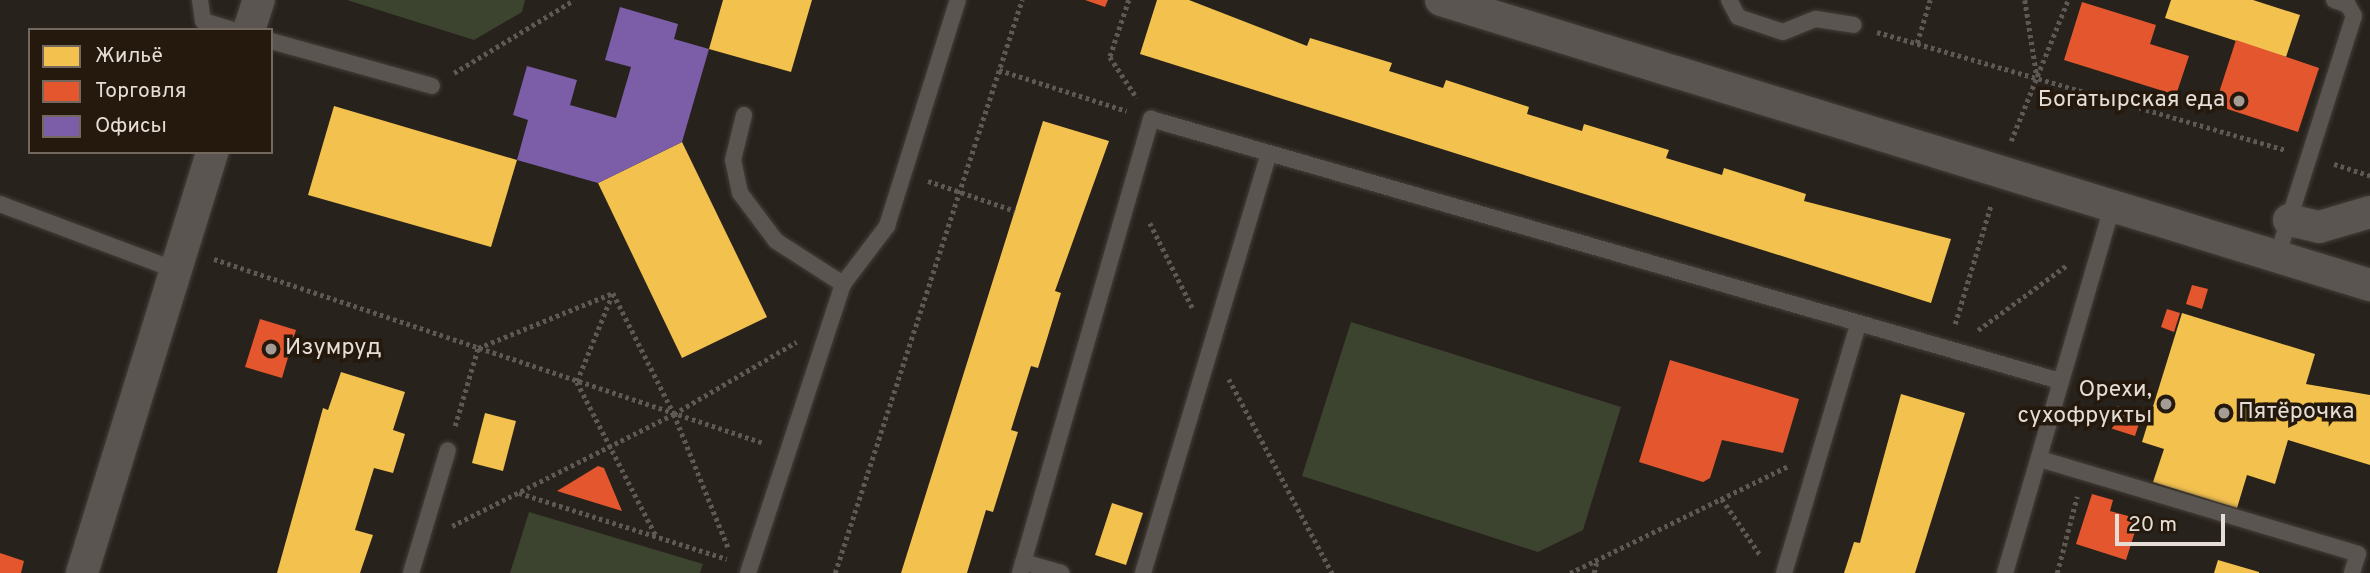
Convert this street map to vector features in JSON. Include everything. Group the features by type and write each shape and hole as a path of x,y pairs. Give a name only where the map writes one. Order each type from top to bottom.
{"street":[{"path":"250,28 260,0"},
{"path":"1441,0 2370,285"},
{"path":"82,573 211,154"},
{"path":"2289,220 2319,227 2370,212"}],"lane":[{"path":"200,0 203,21 226,28"},
{"path":"748,573 785,450 843,284 887,226 958,0"},
{"path":"1729,0 1738,17 1783,32 1816,19 1854,25"},
{"path":"2277,257 2354,16 2348,5 2334,0"},
{"path":"273,42 432,86"},
{"path":"744,115 733,160 740,193 776,241 843,284"},
{"path":"1060,573 1022,567 1151,119 1948,351 2060,381"},
{"path":"1143,573 1269,153"},
{"path":"0,204 176,270"},
{"path":"2006,573 2112,206"},
{"path":"1784,573 1858,324"},
{"path":"411,573 448,450"},
{"path":"2040,459 2364,554 2352,573"}],"path":[{"path":"432,86 575,0"},
{"path":"835,573 1021,0"},
{"path":"1129,0 1110,57 1151,119"},
{"path":"1916,43 1930,0"},
{"path":"2025,0 2037,78"},
{"path":"2006,151 2068,0"},
{"path":"1886,34 2370,176"},
{"path":"999,70 1151,119"},
{"path":"934,183 1015,211"},
{"path":"1948,351 1994,196"},
{"path":"1948,351 2102,240"},
{"path":"209,257 785,450"},
{"path":"478,348 613,293"},
{"path":"613,293 577,382 656,536"},
{"path":"518,493 733,561 674,414 613,293"},
{"path":"420,542 674,414 830,322"},
{"path":"448,450 478,348"},
{"path":"1570,573 1820,451"},
{"path":"2057,573 2084,472"},
{"path":"1722,499 1765,562"},
{"path":"1594,573 1597,560"}],"green space":[{"path":"347,0 525,0 522,12 474,40"},
{"path":"1351,322 1621,407 1583,530 1538,552 1302,476"},
{"path":"529,512 703,564 700,573 510,573"}],"building: Жильё":[{"path":"723,0 812,0 791,72 709,49"},
{"path":"1157,0 1189,0 1307,46 1310,38 1392,63 1389,71 1443,88 1446,80 1529,107 1527,114 1582,131 1584,124 1669,150 1666,158 1722,175 1724,168 1806,194 1804,201 1951,239 1931,303 1140,54"},
{"path":"2171,0 2253,0 2300,15 2286,57 2165,18"},
{"path":"334,106 517,160 491,247 308,195"},
{"path":"1043,121 1109,141 1055,291 1061,293 1038,368 1031,366 1011,430 1018,432 993,512 986,510 967,573 901,573"},
{"path":"682,142 767,317 682,358 598,183"},
{"path":"2182,313 2315,354 2306,384 2370,395 2370,465 2288,440 2275,484 2247,475 2237,508 2153,482 2164,449 2142,442"},
{"path":"341,372 405,392 393,430 405,434 393,473 374,468 355,530 373,535 360,573 277,573 323,408 328,410"},
{"path":"1901,394 1965,413 1915,573 1844,573 1854,542 1860,543"},
{"path":"485,413 516,421 503,471 472,463"},
{"path":"1112,503 1143,513 1126,565 1095,555"},
{"path":"2218,560 2259,572 2259,573 2214,573"}],"building: Торговля":[{"path":"1085,0 1108,0 1105,7"},
{"path":"2082,2 2156,25 2150,44 2189,56 2176,95 2064,60"},
{"path":"2236,40 2319,68 2298,132 2215,105"},
{"path":"2192,285 2208,289 2202,309 2186,304"},
{"path":"2167,309 2180,313 2174,332 2161,327"},
{"name":"Изумруд","path":"260,319 296,330 282,378 245,367"},
{"path":"1670,360 1799,399 1783,453 1722,440 1710,478 1703,482 1639,462"},
{"path":"2117,406 2142,414 2135,436 2110,428"},
{"path":"598,466 604,468 622,511 557,491"},
{"path":"2092,494 2113,500 2110,511 2139,519 2126,560 2076,544"},
{"path":"0,553 24,561 21,573 0,573"}],"building: Офисы":[{"path":"620,7 678,24 674,39 709,49 682,142 598,183 517,160 528,120 513,115 527,66 577,80 570,105 616,118 631,67 605,60"}],"place":[{"name":"Богатырская еда","path":"2239,101"},
{"name":"Изумруд","path":"271,349"},
{"name":"Орехи, сухофрукты","path":"2166,404"},
{"name":"Пятёрочка","path":"2224,413"}]}
